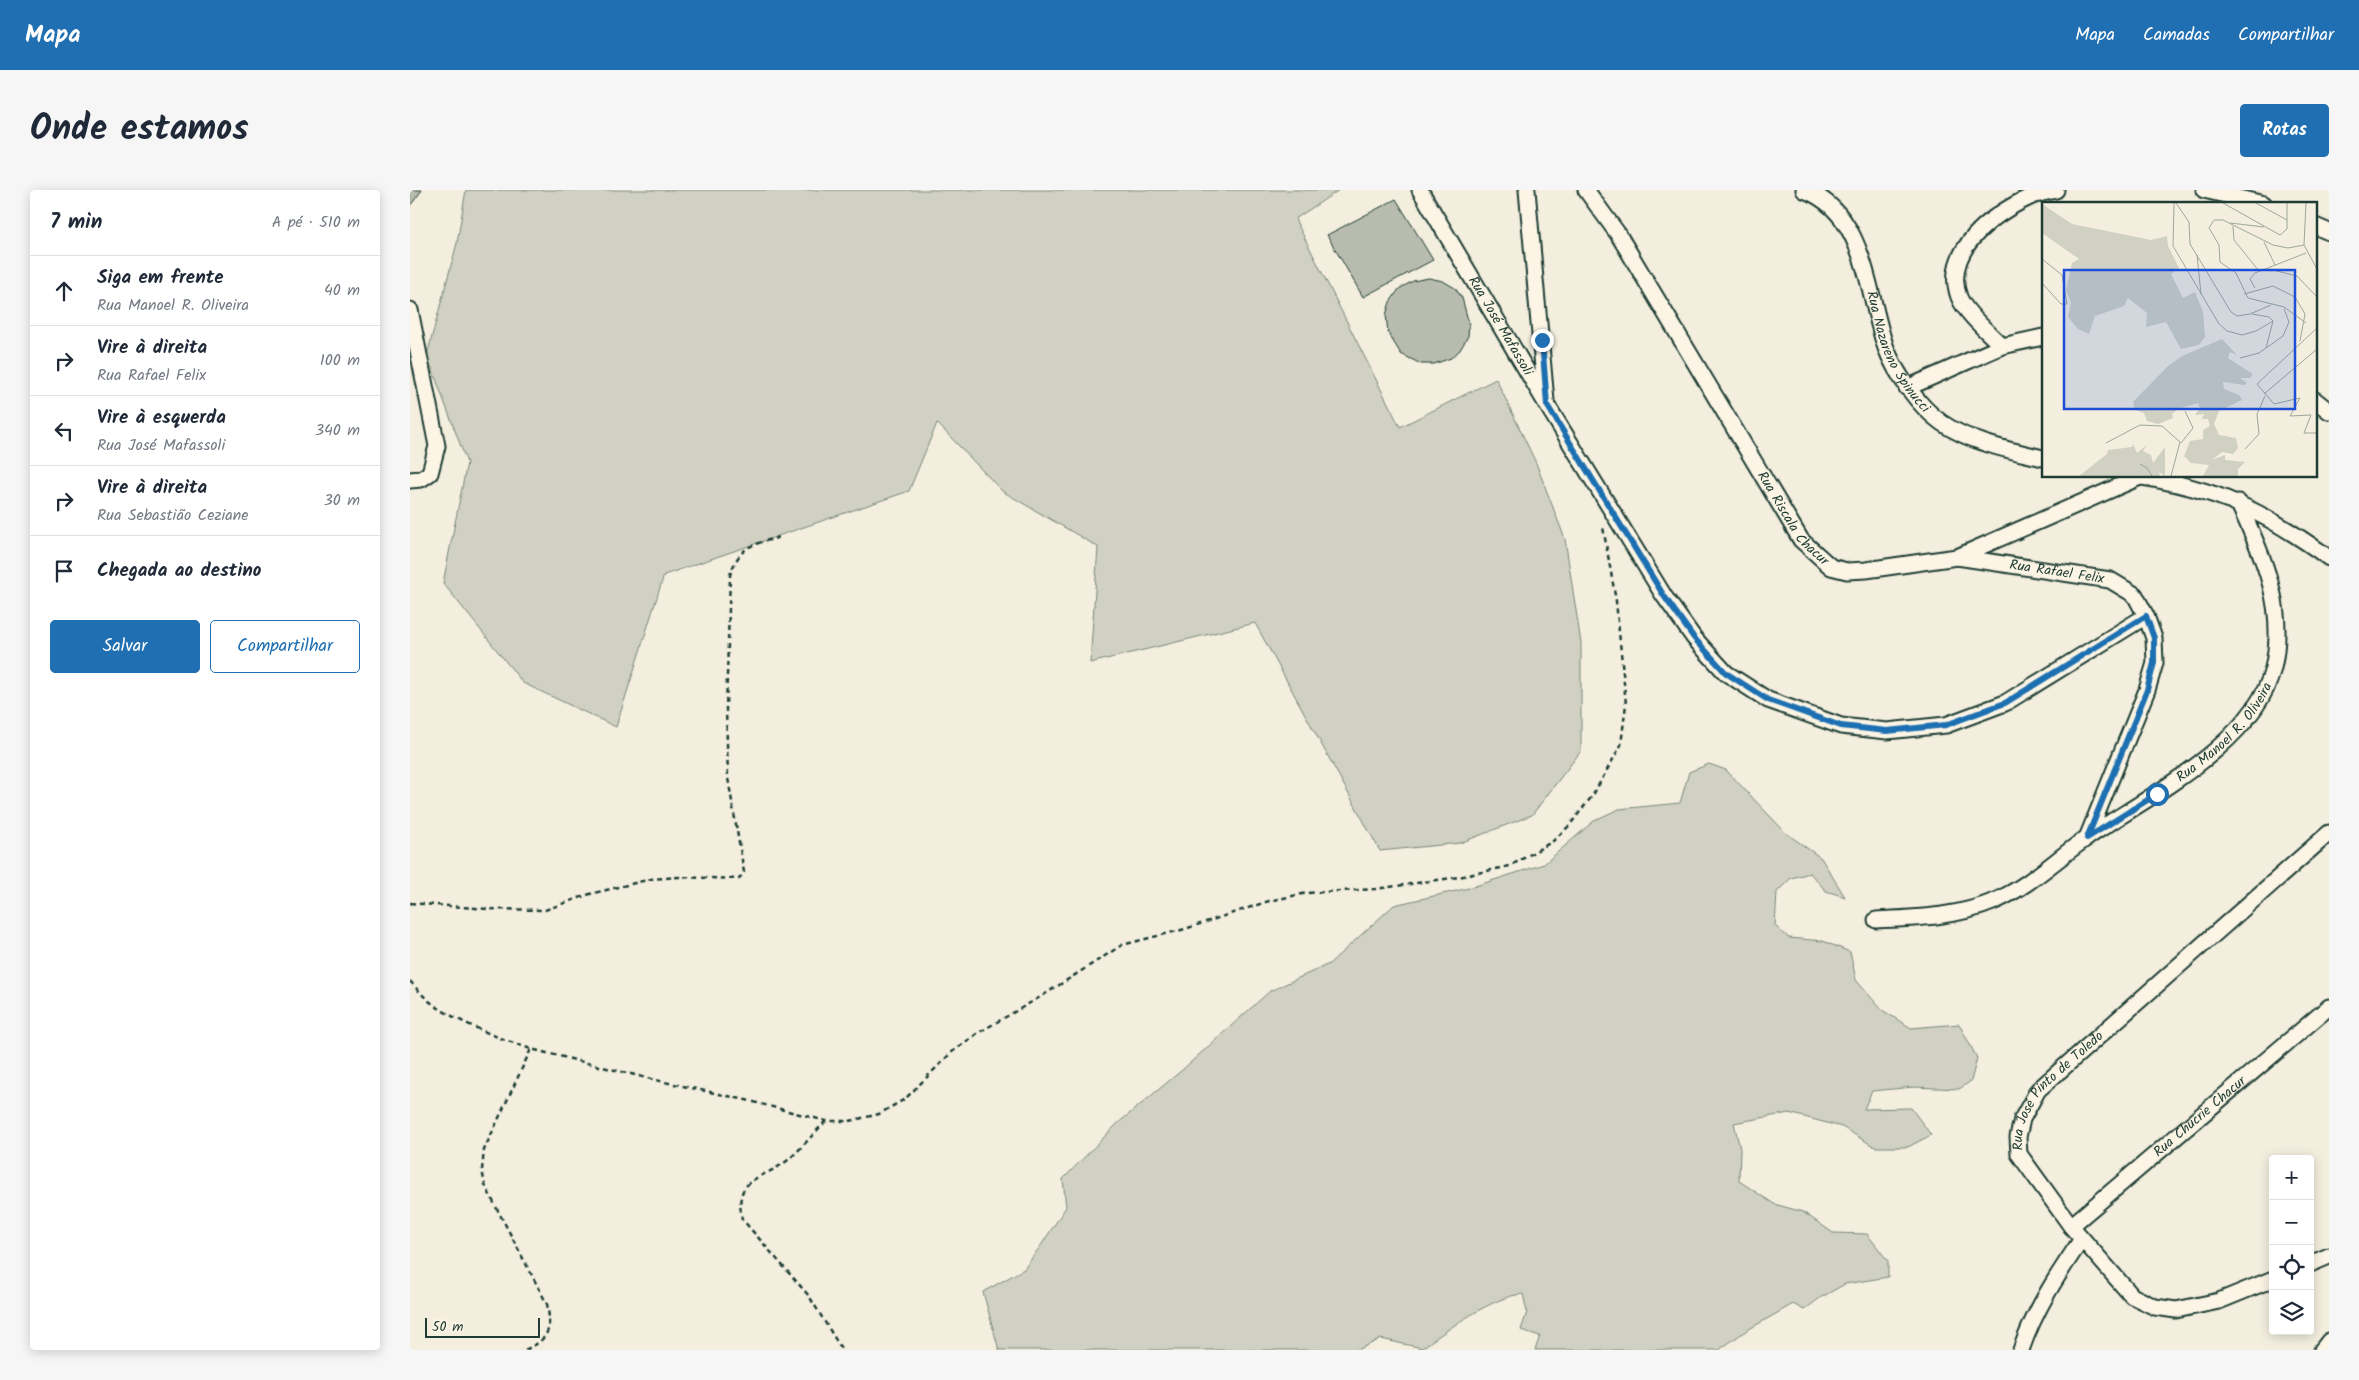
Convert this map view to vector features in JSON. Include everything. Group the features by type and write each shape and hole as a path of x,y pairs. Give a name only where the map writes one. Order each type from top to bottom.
{"street":[{"name":"Rua José Mafassoli","path":"1420,190 1547,405 1664,596 1694,638 1726,673 1768,700 1841,726 1887,731 1946,725 2005,703 2146,616"},
{"path":"1527,190 1547,405"},
{"name":"Rua Riscala Chacur","path":"1586,190 1618,234 1801,540 1831,567 1848,571 1866,570 1957,557 2134,478"},
{"path":"2002,346 1960,299 1956,284 1956,267 1961,252 1977,233 2028,193 2056,190"},
{"path":"2204,190 2255,202"},
{"name":"Rua Nazareno Spinucci","path":"1810,191 1830,205 1843,218 1854,236 1887,349 1906,388 1941,422 1968,437 2042,458"},
{"path":"2316,226 2329,232"},
{"path":"410,310 437,446 430,473 421,479 410,480"},
{"path":"1906,388 2002,346 2042,337"},
{"path":"2316,401 2329,411"},
{"path":"2148,478 2194,487 2238,502 2289,529 2329,558"},
{"name":"Rua Manoel R. Oliveira","path":"1876,920 1922,918 1958,912 1993,901 2027,885 2087,838 2157,794 2229,738 2258,705 2273,669 2279,624 2271,582 2238,502"},
{"name":"Rua Rafael Felix","path":"1957,557 2110,580 2135,595 2146,616 2154,638 2154,663 2147,690 2087,838"},
{"name":"Rua José Pinto de Toledo","path":"2269,1281 2219,1301 2176,1310 2155,1307 2132,1296 2071,1226 2019,1154 2018,1137 2022,1119 2038,1090 2329,833"},
{"name":"Rua Chucrie Chacur","path":"2071,1226 2329,1007"},
{"path":"2021,1350 2030,1322 2058,1273 2082,1239"},
{"path":"2314,1262 2329,1256"},
{"path":"2322,1350 2329,1341"}],"path":[{"path":"410,981 430,1002 462,1020 513,1043 532,1049 826,1121 850,1121 879,1114 905,1099 952,1052 978,1033 1042,996 1122,945 1185,929 1269,901 1307,893 1375,889 1459,877 1510,866 1553,841 1569,826 1593,795 1622,745 1626,704 1616,601 1602,523"},
{"path":"410,903 488,909 545,910 590,894 651,879 680,877 738,879 744,872 728,778 726,709 730,575 735,559 750,546 780,537"},
{"path":"525,1350 540,1343 548,1331 550,1317 547,1304 485,1185 482,1170 484,1150 532,1049"},
{"path":"826,1121 787,1161 746,1184 741,1195 740,1207 742,1219 809,1296 842,1350"}],"shaded area":[{"path":"466,190 1339,190 1295,219 1400,427 1496,379 1536,463 1565,539 1581,643 1581,751 1532,815 1460,843 1380,851 1255,623 1090,663 1098,547 1002,491 937,423 909,491 664,575 616,727 523,683 443,583 467,463 427,355 457,243"},
{"path":"1709,764 1726,770 1786,833 1821,858 1845,897 1826,891 1810,873 1791,878 1777,892 1775,926 1789,938 1823,941 1850,952 1856,980 1882,1010 1911,1028 1959,1024 1977,1058 1971,1081 1959,1089 1914,1087 1872,1091 1864,1109 1911,1108 1931,1135 1908,1147 1875,1147 1842,1127 1789,1113 1734,1123 1740,1149 1739,1181 1774,1204 1803,1212 1833,1233 1867,1234 1888,1261 1888,1277 1845,1284 1820,1298 1804,1310 1793,1304 1744,1332 1719,1350 1535,1350 1540,1336 1521,1330 1527,1312 1523,1294 1511,1296 1484,1307 1422,1348 1381,1339 1357,1350 999,1350 983,1292 1024,1269 1042,1244 1066,1207 1063,1179 1117,1124 1181,1071 1270,991 1329,964 1394,905 1469,888 1544,864 1595,820 1619,809 1680,803 1689,772"}],"building":[{"path":"410,190 422,190 410,206"},
{"path":"1396,199 1433,260 1363,297 1327,235"},
{"path":"1429,278 1443,281 1455,288 1462,298 1469,324 1468,336 1460,350 1451,358 1434,364 1421,364 1401,354 1388,333 1386,315 1390,302 1399,289 1413,281"}],"route":[{"path":"1542,340 1547,405 1664,596 1694,638 1726,673 1768,700 1841,726 1887,731 1946,725 2005,703 2146,616 2154,638 2154,663 2147,690 2087,838 2157,794"}]}
